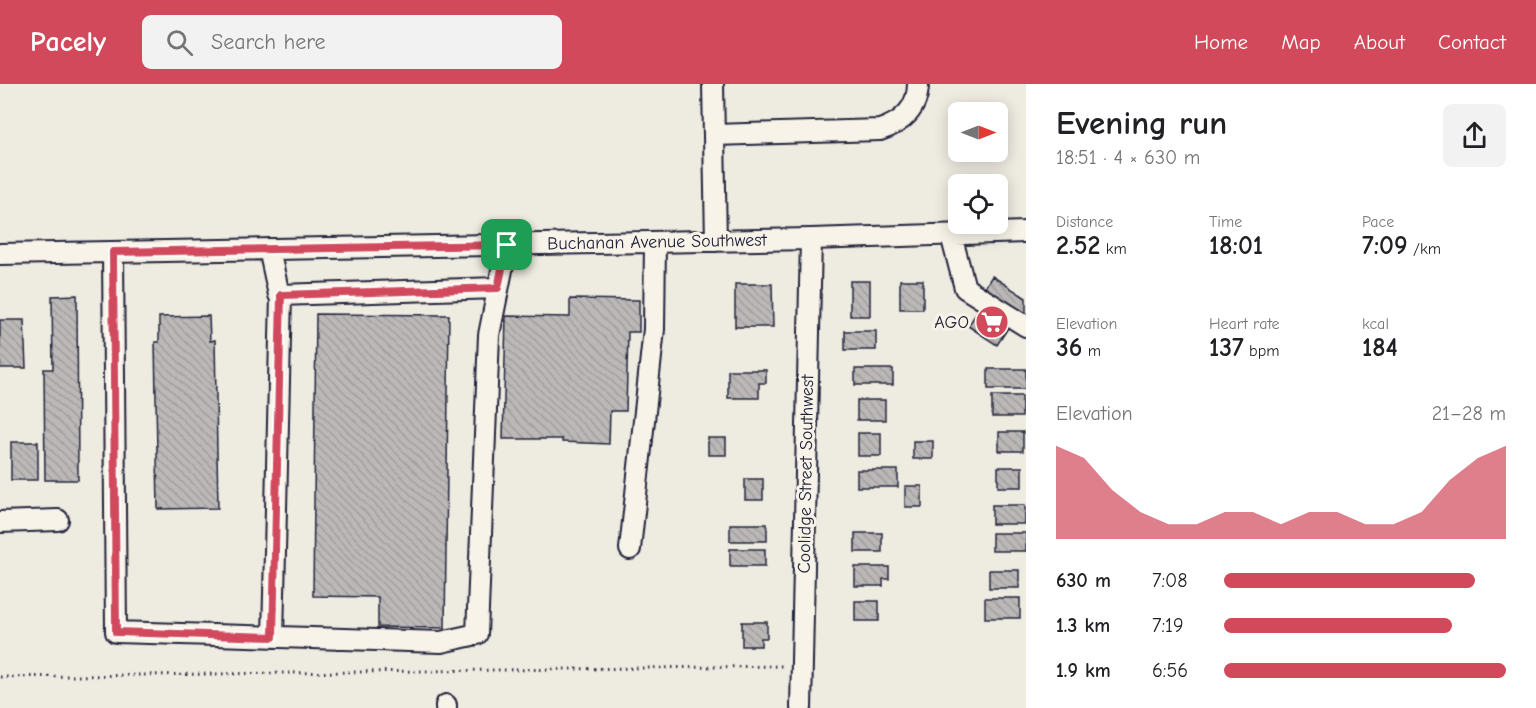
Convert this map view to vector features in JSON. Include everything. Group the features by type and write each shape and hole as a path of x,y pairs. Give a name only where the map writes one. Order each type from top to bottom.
{"street":[{"path":"713,84 716,241"},
{"path":"714,135 880,130 897,125 909,113 918,84"},
{"name":"Buchanan Avenue Southwest","path":"0,254 811,239 1026,232"},
{"path":"951,235 965,288 1026,326"},
{"name":"Coolidge Street Southwest","path":"801,708 811,239"},
{"path":"630,549 654,329 655,242"},
{"path":"113,252 116,632 441,642 477,634 489,335 507,245"},
{"path":"269,249 279,295 281,295 273,637"},
{"path":"281,295 498,288"},
{"path":"0,522 58,520"}],"path":[{"path":"0,677 801,666"}],"building":[{"path":"992,276 1026,298 1026,318 982,292"},
{"path":"900,280 923,280 923,309 900,309"},
{"path":"850,281 870,281 870,316 850,316"},
{"path":"735,284 772,284 773,327 735,327"},
{"path":"77,295 78,480 45,480 44,369 53,369 52,296"},
{"path":"570,299 639,300 639,332 628,332 626,411 610,411 609,444 562,442 562,439 503,439 506,316 570,317"},
{"path":"981,306 1010,325 997,345 968,326"},
{"path":"316,314 449,315 445,628 378,627 378,597 313,596"},
{"path":"209,316 210,341 215,340 218,508 158,509 155,342 159,342 159,317"},
{"path":"0,320 24,320 26,368 0,368"},
{"path":"845,331 876,331 876,350 845,350"},
{"path":"855,369 893,369 893,385 855,385"},
{"path":"988,369 1026,369 1026,389 988,389"},
{"path":"728,370 766,370 766,383 759,383 759,398 728,398"},
{"path":"992,396 1022,396 1022,417 992,417"},
{"path":"857,400 885,400 885,420 857,420"},
{"path":"999,432 1023,432 1023,451 999,451"},
{"path":"858,433 881,433 881,456 858,456"},
{"path":"708,438 726,438 726,455 708,455"},
{"path":"913,441 933,441 933,459 913,459"},
{"path":"11,442 38,442 38,480 11,480"},
{"path":"998,467 1022,467 1022,487 998,487"},
{"path":"857,470 898,470 898,487 857,487"},
{"path":"745,479 763,479 763,500 745,500"},
{"path":"905,486 922,486 922,507 905,507"},
{"path":"992,505 1025,505 1025,524 992,524"},
{"path":"730,524 767,524 767,541 730,541"},
{"path":"855,533 882,533 882,552 855,552"},
{"path":"992,533 1026,533 1026,551 992,551"},
{"path":"730,549 765,549 765,566 730,566"},
{"path":"855,567 889,567 889,579 883,579 883,586 855,586"},
{"path":"989,570 1019,570 1019,588 989,588"},
{"path":"985,598 1020,598 1020,618 985,618"},
{"path":"855,601 879,601 879,621 855,621"},
{"path":"742,622 767,622 767,638 761,638 761,646 742,646"}],"place":[{"name":"AGO","path":"992,322"}],"route":[{"path":"507,245 498,288 281,295 273,637 116,632 113,252 507,245"}]}
